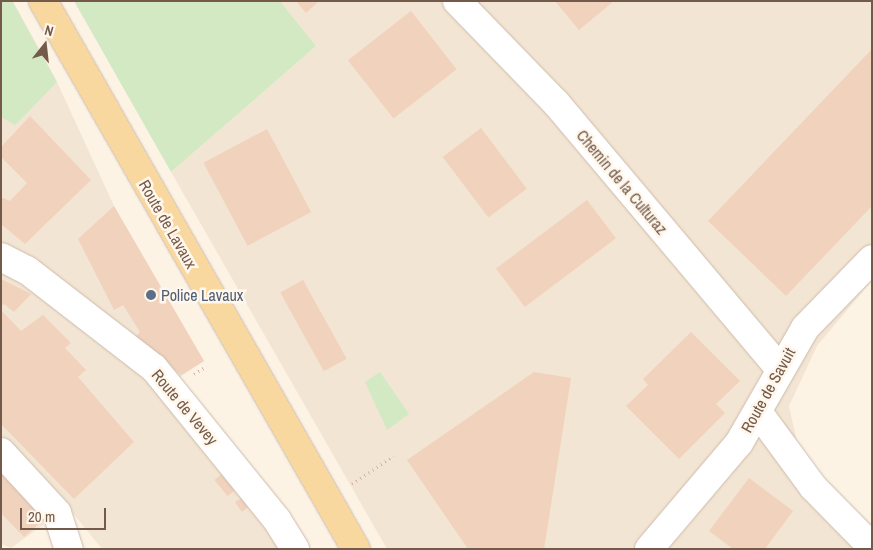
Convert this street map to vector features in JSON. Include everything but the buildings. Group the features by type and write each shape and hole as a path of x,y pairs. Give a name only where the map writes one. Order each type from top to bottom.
{"main road":[{"name":"Route de Lavaux","path":"43,1 319,489 356,549"}],"street":[{"name":"Chemin de la Culturaz","path":"458,1 556,103 779,368"},
{"name":"Route de Vevey","path":"1,257 27,270 154,368 277,520 296,549"},
{"name":"Route de Savuit","path":"649,549 724,462 758,412 779,368 805,328 872,259"},
{"path":"758,412 813,487 872,548"},
{"path":"1,452 57,513 69,549"}],"path":[{"path":"345,489 393,456"}],"shaded area":[{"path":"1,1 13,1 57,82 114,206 204,361 158,392 267,527 280,549 102,549 68,507 11,548 1,544"},
{"path":"280,1 872,1 872,280 817,346 789,406 798,446 872,549 387,549 171,172 316,46"}],"green space":[{"path":"1,1 12,1 57,82 15,125 1,117"},
{"path":"74,1 280,1 316,46 171,172"},
{"path":"380,372 409,414 387,430 365,382"}],"place":[{"name":"Police Lavaux","path":"151,295"}]}
